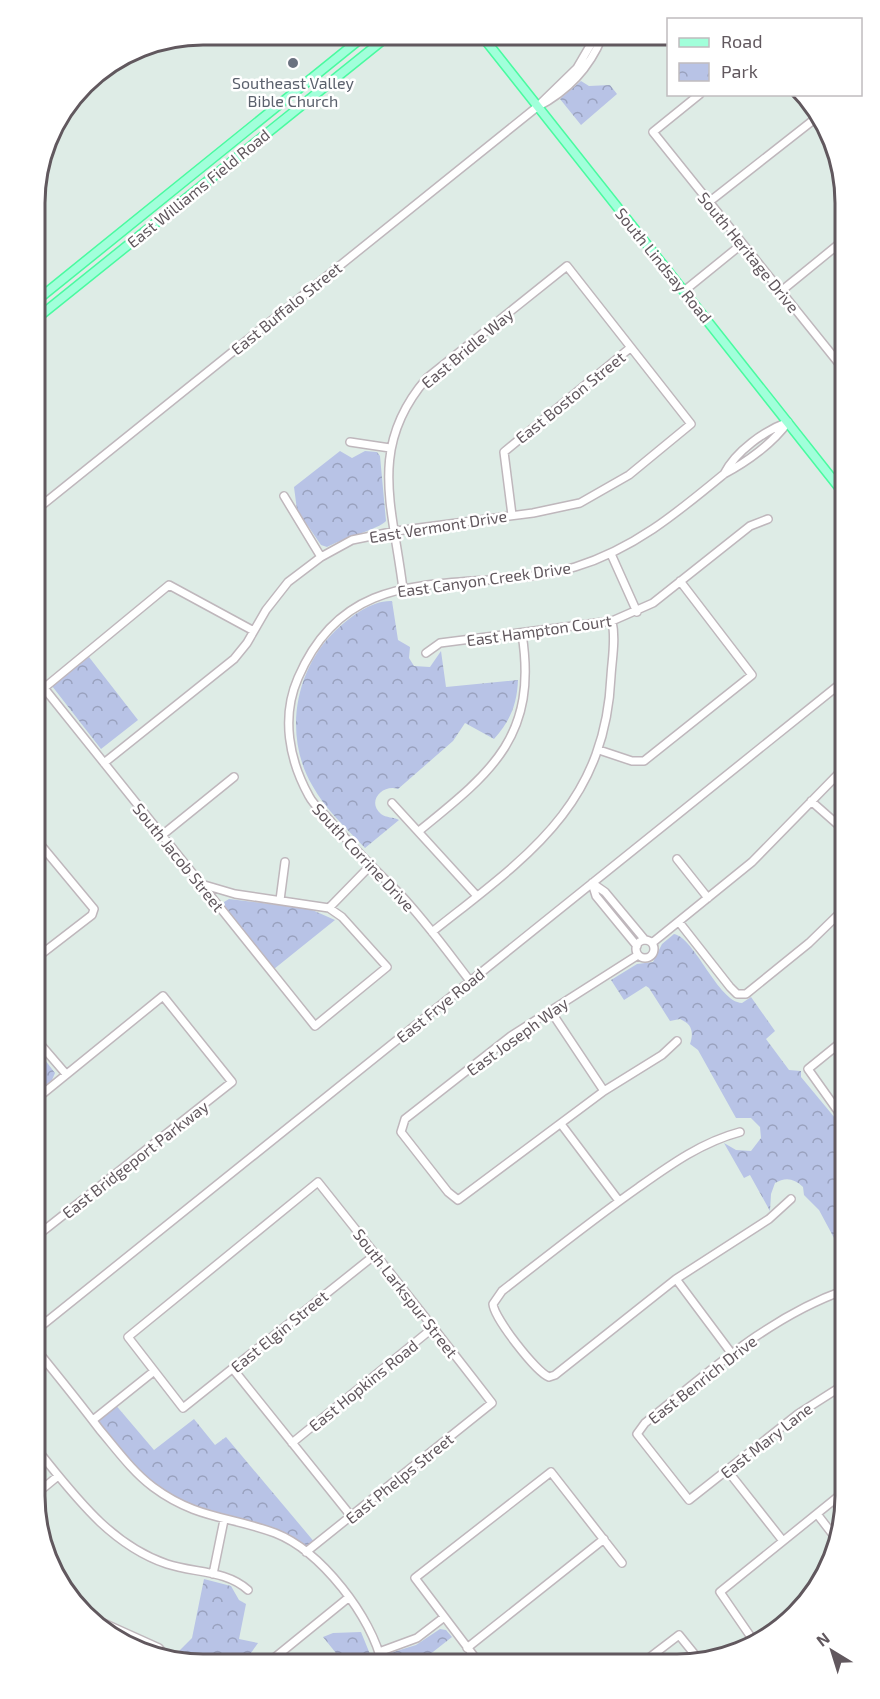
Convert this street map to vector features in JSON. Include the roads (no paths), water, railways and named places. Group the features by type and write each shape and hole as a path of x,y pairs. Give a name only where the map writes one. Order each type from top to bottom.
{"main road":[{"name":"East Williams Field Road","path":"45,294 353,45"},
{"name":"East Williams Field Road","path":"45,312 377,45"},
{"name":"South Lindsay Road","path":"489,45 835,482"}],"street":[{"name":"East Buffalo Street","path":"45,503 537,107 547,93 577,68 590,45"},
{"name":"South Heritage Drive","path":"697,96 652,132 835,358"},
{"path":"709,202 812,121"},
{"path":"684,291 742,244"},
{"path":"780,292 835,248"},
{"name":"East Bridle Way","path":"403,589 388,476 390,448 397,423 408,400 428,378 567,266 630,348"},
{"name":"East Vermont Drive","path":"104,763 234,658 247,643 252,630 288,582 321,557 352,540 396,531 580,503 629,475 691,424 630,348"},
{"name":"East Boston Street","path":"512,515 504,452 630,348"},
{"name":"East Canyon Creek Drive","path":"295,684 308,655 342,616 374,597 403,589 550,572 611,554 660,526 724,474 731,461 773,428 788,422"},
{"path":"350,441 390,448"},
{"path":"284,496 321,557"},
{"name":"East Hampton Court","path":"426,653 440,643 612,621 637,612 750,526 768,519"},
{"path":"611,554 637,612"},
{"path":"599,750 632,761 644,761 752,675 680,581"},
{"name":"South Jacob Street","path":"45,687 170,585 252,630"},
{"path":"432,932 547,837 568,810 589,776 599,750 610,701 612,621"},
{"path":"420,831 472,789 492,768 508,744 520,716 526,676 522,634"},
{"name":"South Corrine Drive","path":"295,684 289,718 291,757 309,797 370,866 399,894 470,981"},
{"name":"East Frye Road","path":"45,1323 835,688"},
{"name":"South Jacob Street","path":"45,689 315,1026 387,967 342,917 329,908"},
{"path":"161,836 234,777"},
{"name":"East Joseph Way","path":"637,946 679,922 752,862 835,777"},
{"path":"811,801 835,822"},
{"path":"392,803 477,896"},
{"path":"45,850 94,909 92,915 45,951"},
{"path":"676,859 708,898"},
{"path":"280,900 285,862"},
{"path":"201,884 235,894 329,908 370,866"},
{"path":"592,884 605,892 649,941"},
{"path":"592,884 596,896 637,946 638,955"},
{"path":"679,922 737,994 746,994 809,943 835,918"},
{"name":"East Joseph Way","path":"561,1124 458,1200 448,1192 403,1137 402,1125 405,1119 511,1036 638,955 650,956 654,950 649,941"},
{"name":"East Bridgeport Parkway","path":"45,1226 232,1082 163,996 66,1074"},
{"path":"550,1010 604,1091"},
{"path":"619,1201 561,1124 604,1091 662,1055 677,1041"},
{"path":"835,1047 808,1069 835,1107"},
{"path":"45,1050 66,1074 45,1092"},
{"path":"740,1132 716,1138 666,1167 619,1201 502,1291 493,1304 497,1317 539,1370 549,1377 555,1375 676,1279 769,1219 790,1199"},
{"name":"South Larkspur Street","path":"153,1372 128,1337 318,1182 492,1403"},
{"name":"East Elgin Street","path":"153,1372 183,1408 375,1254"},
{"path":"676,1279 732,1354"},
{"name":"East Benrich Drive","path":"689,1500 637,1434 645,1423 732,1354 792,1313 835,1294"},
{"name":"East Hopkins Road","path":"292,1443 434,1327"},
{"path":"45,1360 129,1466 151,1485 172,1500 202,1515 278,1534 306,1552 348,1598 368,1624 380,1652 417,1638 443,1618"},
{"path":"233,1369 351,1516"},
{"path":"93,1420 153,1372"},
{"name":"East Mary Lane","path":"689,1500 798,1414 835,1390"},
{"name":"East Phelps Street","path":"306,1552 492,1403"},
{"path":"45,1460 94,1518 136,1550 167,1564 237,1580 248,1590"},
{"path":"727,1470 783,1541"},
{"path":"472,1654 443,1618 415,1578 551,1472 622,1563"},
{"path":"45,1486 58,1476"},
{"path":"750,1636 720,1592 835,1499"},
{"path":"817,1514 831,1532"},
{"path":"213,1574 224,1520"},
{"path":"468,1648 603,1539"},
{"path":"279,1654 348,1598"},
{"path":"654,1654 679,1635 694,1653"}],"place":[{"name":"Southeast Valley Bible Church","path":"293,63"}]}
